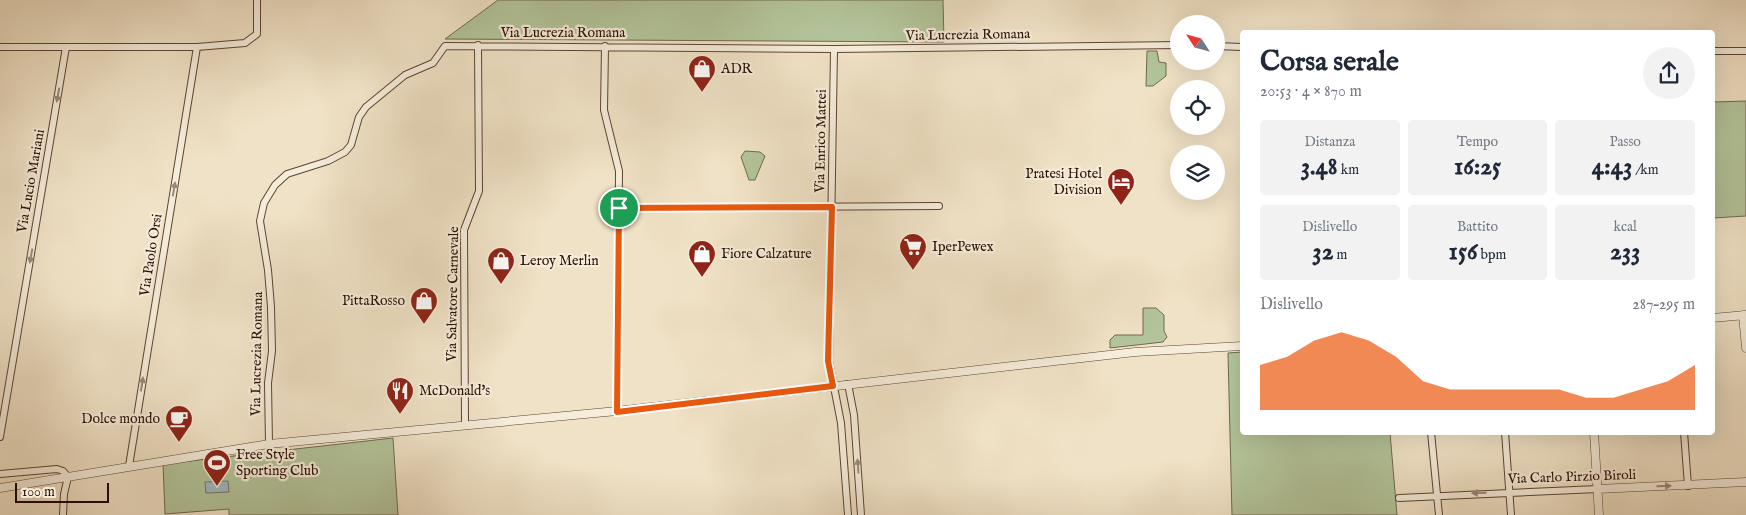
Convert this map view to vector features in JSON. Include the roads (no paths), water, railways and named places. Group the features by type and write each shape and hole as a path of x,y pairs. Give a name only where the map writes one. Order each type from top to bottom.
{"street":[{"path":"0,47 198,47 245,43 255,38 258,29 257,0"},
{"name":"Via Salvatore Carnevale","path":"465,426 464,230 479,191 478,45"},
{"name":"Via Lucrezia Romana","path":"269,444 268,383 272,351 271,307 268,270 260,221 262,210 270,192 286,174 325,162 345,152 351,145 358,121 364,109 405,74 433,63 444,46 834,49 1170,45"},
{"path":"605,46 603,104 618,164 617,412"},
{"path":"1225,46 1240,47"},
{"name":"Via Lucio Mariani","path":"0,437 66,47"},
{"name":"Via Paolo Orsi","path":"129,466 198,47"},
{"name":"Via Enrico Mattei","path":"834,49 828,361 841,423 848,515"},
{"path":"1715,52 1746,52"},
{"path":"619,208 939,206"},
{"path":"1715,318 1744,315 1746,348"},
{"path":"0,488 269,444 617,412 832,384 848,384 1135,352 1240,346"},
{"path":"848,384 855,422 862,515"},
{"path":"1431,435 1439,515"},
{"path":"1505,435 1511,515"},
{"path":"1594,435 1599,515"},
{"path":"1684,435 1688,486"},
{"path":"0,474 57,469 63,471 68,478 64,494 63,515"},
{"name":"Via Carlo Pirzio Biroli","path":"1399,498 1746,482"}],"water":[{"name":"Free Style Sporting Club","path":"228,481 229,492 206,493 205,482"}],"place":[{"name":"ADR","path":"702,93"},
{"name":"Pratesi Hotel Division","path":"1121,206"},
{"name":"IperPewex","path":"913,271"},
{"name":"Fiore Calzature","path":"702,278"},
{"name":"Leroy Merlin","path":"501,285"},
{"name":"PittaRosso","path":"424,325"},
{"name":"McDonald's","path":"400,415"},
{"name":"Dolce mondo","path":"179,443"},
{"name":"Free Style Sporting Club","path":"217,487"}]}
